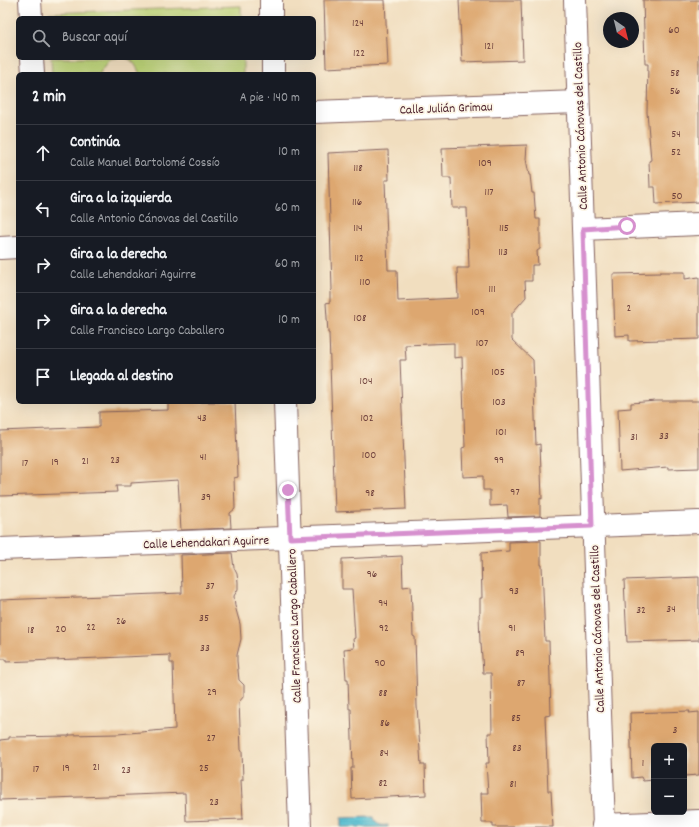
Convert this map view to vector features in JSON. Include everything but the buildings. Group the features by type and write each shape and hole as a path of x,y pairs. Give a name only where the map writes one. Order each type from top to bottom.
{"street":[{"path":"30,0 31,16"},
{"path":"271,0 271,16"},
{"name":"Calle Antonio Cánovas del Castillo","path":"574,0 604,826"},
{"path":"32,60 33,72"},
{"path":"273,60 273,72"},
{"name":"Calle Julián Grimau","path":"316,112 578,102"},
{"path":"583,229 699,224"},
{"path":"0,248 16,247"},
{"name":"Calle Francisco Largo Caballero","path":"285,404 300,827"},
{"name":"Calle Lehendakari Aguirre","path":"0,550 699,522"},
{"path":"604,826 699,821"}],"green space":[{"path":"241,6 241,16 49,16 49,13"},
{"path":"51,60 110,60 101,72 52,72"},
{"path":"130,60 243,60 243,72 139,72"}],"water":[{"path":"374,817 377,823 381,825 388,825 388,827 341,827 341,818"}],"route":[{"path":"288,490 290,538 592,526 583,229 627,226"}]}
